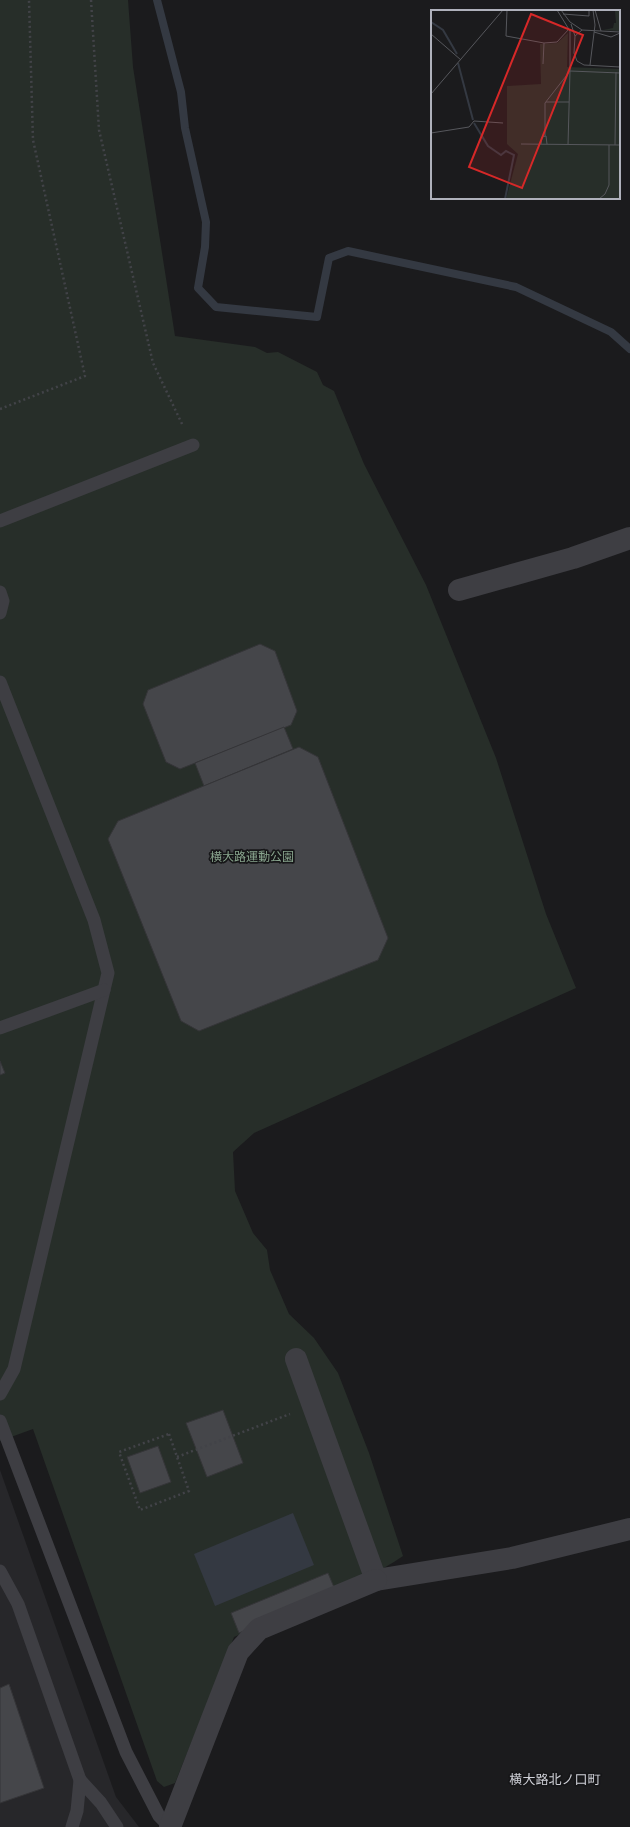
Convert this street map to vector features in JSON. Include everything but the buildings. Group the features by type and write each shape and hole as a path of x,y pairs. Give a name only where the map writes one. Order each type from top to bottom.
{"street":[{"path":"459,590 573,558 630,538"},
{"path":"296,1358 376,1580"},
{"path":"170,1827 238,1652 259,1629 376,1580 512,1558 630,1529"}],"lane":[{"path":"0,520 193,445"},
{"path":"0,592 3,601 0,613"},
{"path":"0,682 94,920 108,973 14,1369 0,1394"},
{"path":"0,1028 104,990"},
{"path":"0,1421 126,1752 159,1816 170,1827"},
{"path":"0,1572 18,1604 80,1780 100,1803 117,1827"},
{"path":"72,1827 77,1811 80,1780"}],"path":[{"path":"0,409 85,376 32,140 28,0"},
{"path":"90,0 99,130 151,355 153,363 193,445"},
{"path":"177,1457 313,1405"},
{"path":"169,1434 177,1457 189,1491 140,1510 119,1452 169,1434"}],"shaded area":[{"path":"0,1470 116,1797 139,1827 0,1827"},
{"path":"293,1513 314,1565 215,1606 194,1554"}],"green space":[{"name":"横大路運動公園","path":"0,0 128,0 133,67 175,336 255,347 267,353 278,352 317,372 323,385 334,391 364,464 426,585 496,758 546,914 576,988 254,1133 233,1152 235,1191 253,1233 267,1250 270,1270 289,1314 314,1338 338,1373 369,1453 403,1556 363,1580 299,1610 234,1637 175,1783 164,1787 157,1781 33,1429 0,1441"}],"waterway":[{"path":"157,0 181,92 185,128 206,222 205,247 198,288 216,307 317,317 329,258 348,251 516,287 611,332 630,349"}],"district":[{"name":"横大路北ノ口町","path":"555,1779"}]}
